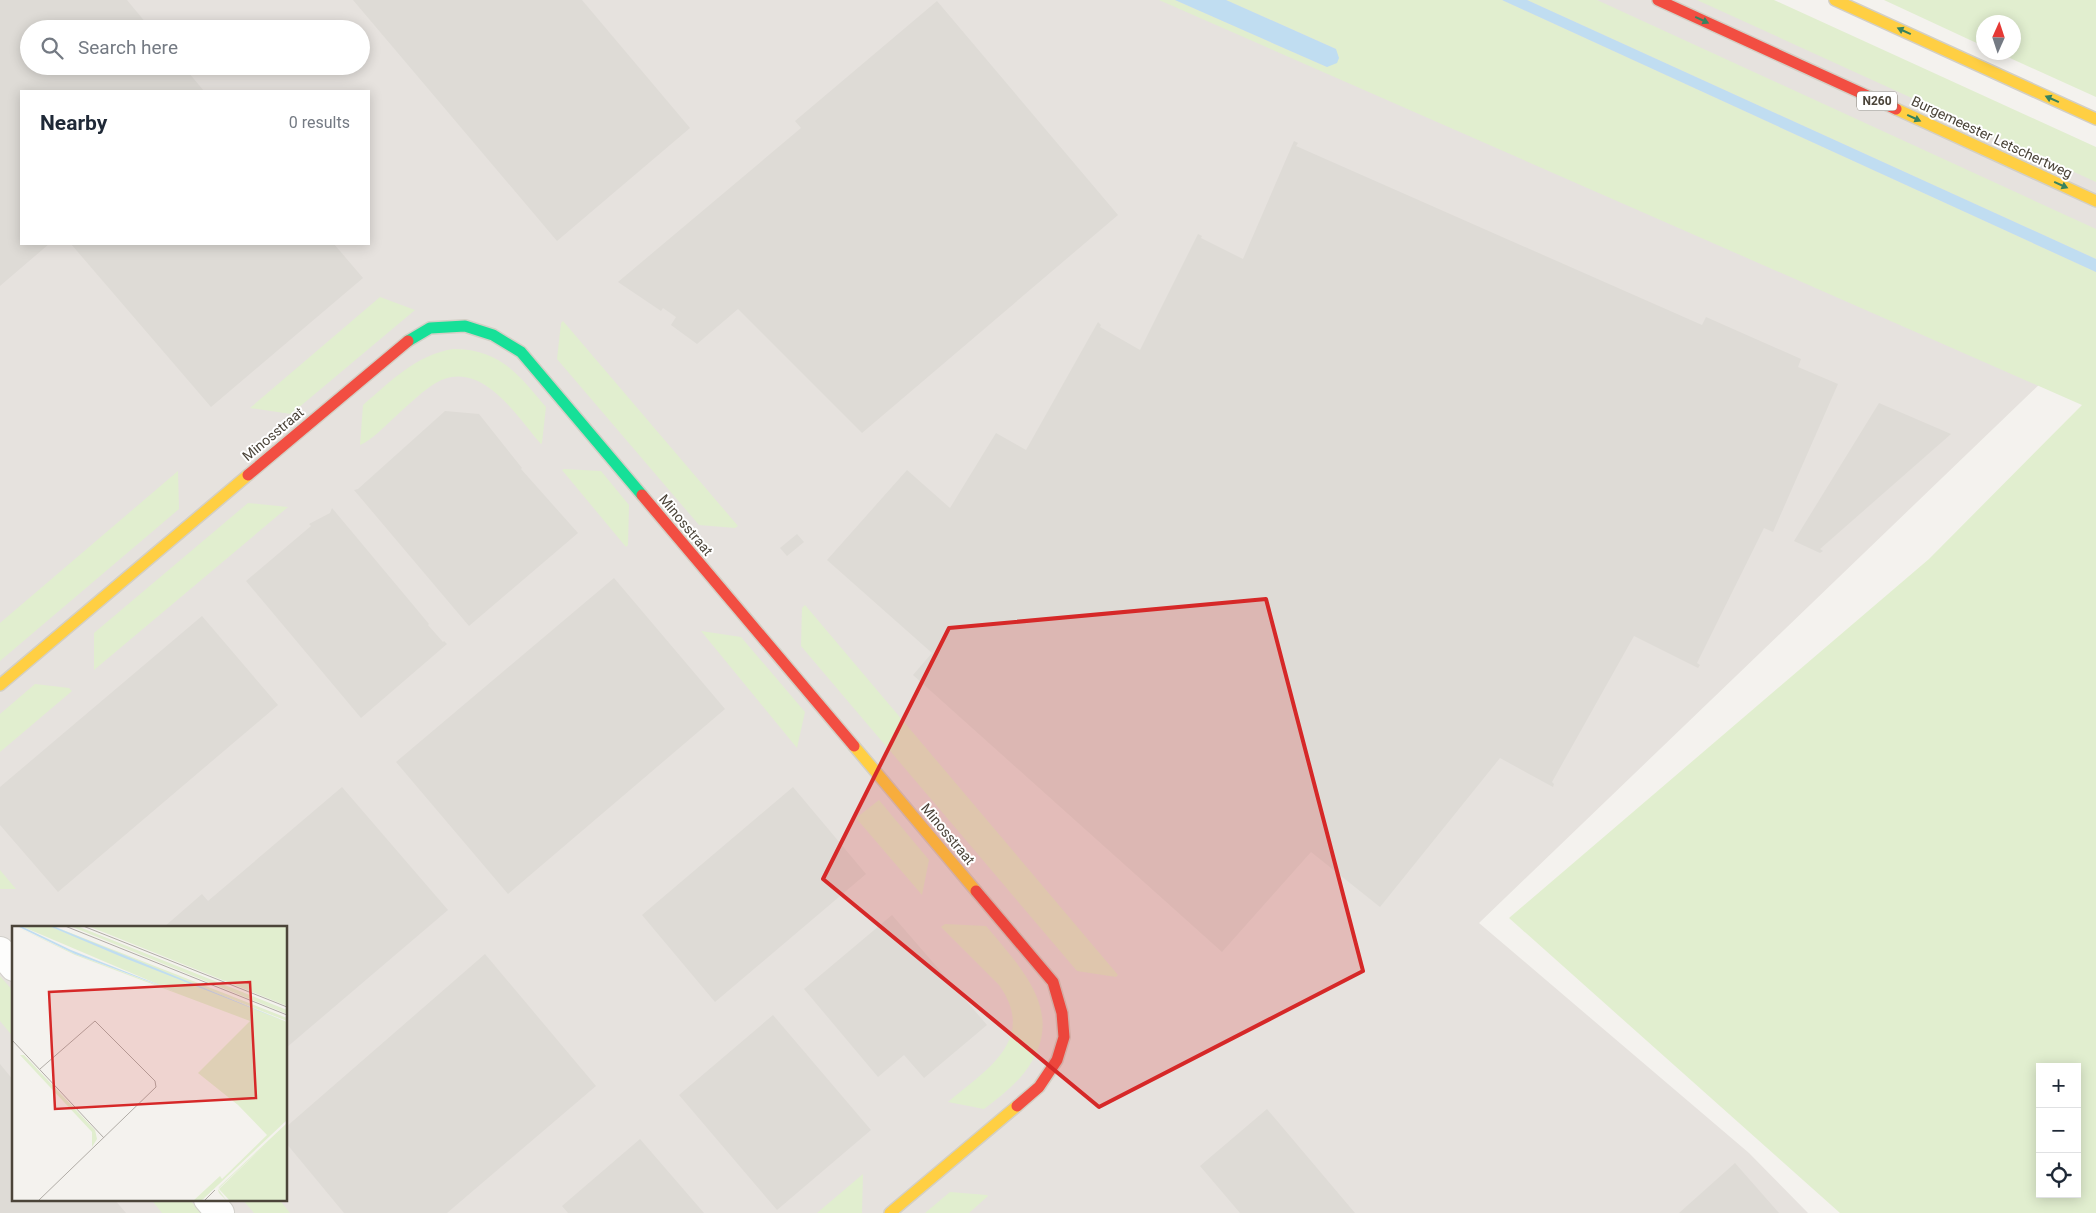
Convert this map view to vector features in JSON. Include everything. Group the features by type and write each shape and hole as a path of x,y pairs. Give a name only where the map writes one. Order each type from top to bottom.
{"street":[{"name":"Burgemeester Letschertweg","path":"1658,0 2096,201"},
{"path":"1835,0 2096,119"},
{"name":"Minosstraat","path":"0,685 399,346 430,328 465,326 493,335 521,352 1053,982 1063,1010 1065,1041 1054,1068 1039,1087 890,1213"},
{"path":"0,950 12,965"},
{"path":"209,1200 220,1213"}],"highlighted area":[{"path":"1266,599 1363,971 1099,1107 823,879 949,628"}],"shaded area":[{"path":"0,0 1740,0 2096,165 2096,330 1479,923 1749,1153 1808,1213 0,1213"}],"green space":[{"path":"1159,0 1175,0 1327,67 1336,49 1226,0 1502,0 2096,272 2096,1213 1840,1213 1509,918 1929,559 2082,405"},
{"path":"1527,0 1597,0 2096,229 2096,259"},
{"path":"1697,0 1774,0 2096,147 2096,182"},
{"path":"1884,0 2096,0 2096,97 2014,60 2021,60 2021,15 1976,15 1976,43"},
{"path":"380,297 415,310 291,414 250,408"},
{"path":"563,321 738,526 735,528 699,525 557,359 561,323"},
{"path":"453,349 483,353 496,359 517,374 546,407 542,443 494,391 480,382 464,377 448,378 431,386 374,436 360,445 363,405 394,378 416,363 440,352"},
{"path":"562,470 601,471 629,505 628,545 626,547"},
{"path":"178,471 179,509 0,661 0,623"},
{"path":"248,503 288,507 94,670 94,633"},
{"path":"805,605 1118,975 1116,977 1077,971 801,646 802,608"},
{"path":"701,631 741,637 805,712 797,748"},
{"path":"35,684 69,688 72,691 0,752 0,714"},
{"path":"879,800 929,860 922,895 856,818"},
{"path":"0,870 16,889 0,889"},
{"path":"945,924 986,926 1014,959 1026,977 1036,994 1042,1013 1042,1032 1037,1052 1020,1078 984,1109 948,1102 977,1078 1002,1052 1010,1038 1013,1022 1010,1005 999,985 941,927"},
{"path":"0,976 12,990 12,1036 0,1021"},
{"path":"863,1174 862,1213 817,1213"},
{"path":"950,1192 988,1196 969,1213 925,1213"},
{"path":"152,1200 190,1200 201,1213 162,1213"},
{"path":"243,1200 280,1200 290,1213 254,1213"}],"water":[{"path":"1175,0 1226,0 1336,49 1339,58 1337,63 1327,67"},
{"path":"1502,0 1527,0 2096,259 2096,272"}],"building":[{"path":"0,0 127,0 144,20 20,20 20,75 191,75 203,90 20,90 20,245 48,245 0,286"},
{"path":"353,0 582,0 690,128 557,241"},
{"path":"937,1 1118,215 862,433 738,309 697,344 671,325 676,317 663,308 661,311 618,282 801,128 795,121"},
{"path":"1294,141 1298,143 1296,146 1702,325 1706,317 1801,359 1798,367 1838,384 1773,532 1764,528 1697,663 1700,665 1698,668 1634,636 1552,782 1554,784 1553,787 1500,758 1380,907 1311,852 1222,952 913,675 932,653 827,560 907,470 950,508 996,433 1026,450 1098,322 1101,325 1100,327 1140,350 1198,234 1202,236 1201,238 1243,259"},
{"path":"72,245 335,245 363,278 211,407"},
{"path":"1879,403 1951,434 1820,549 1823,551 1820,553 1794,541"},
{"path":"445,411 479,414 521,469 578,533 469,626 354,490 358,489"},
{"path":"332,508 428,625 447,644 361,718 246,581 311,526 309,524 330,513"},
{"path":"797,534 804,542 787,556 780,548"},
{"path":"614,578 725,709 508,894 396,762"},
{"path":"202,616 278,705 58,892 0,825 0,787"},
{"path":"342,787 448,910 288,1046 288,926 165,926 202,894 208,901"},
{"path":"793,787 866,874 715,1002 642,915"},
{"path":"892,915 987,1025 924,1078 904,1055 878,1077 804,989"},
{"path":"485,954 596,1086 447,1213 344,1213 288,1145 288,1125"},
{"path":"773,1015 871,1130 777,1210 679,1095"},
{"path":"0,1064 12,1079 12,1200 115,1200 126,1213 0,1213"},
{"path":"1267,1109 1355,1213 1240,1213 1200,1166"},
{"path":"640,1139 704,1213 568,1213 562,1206"},
{"path":"1735,1163 1779,1213 1679,1213"}],"traffic: fast":[{"path":"408,341 430,328 465,326 493,335 521,352 642,495"}],"traffic: slow":[{"path":"1835,0 2096,119"},
{"path":"1896,109 2096,201"},
{"path":"0,685 248,475"},
{"path":"854,746 976,891"},
{"path":"890,1213 1017,1106"}],"traffic: jam":[{"path":"1658,0 1896,109"},
{"path":"248,475 408,341"},
{"path":"642,495 854,746"},
{"path":"976,891 1053,982 1062,1013 1064,1037 1057,1060 1039,1087 1017,1106"}]}
